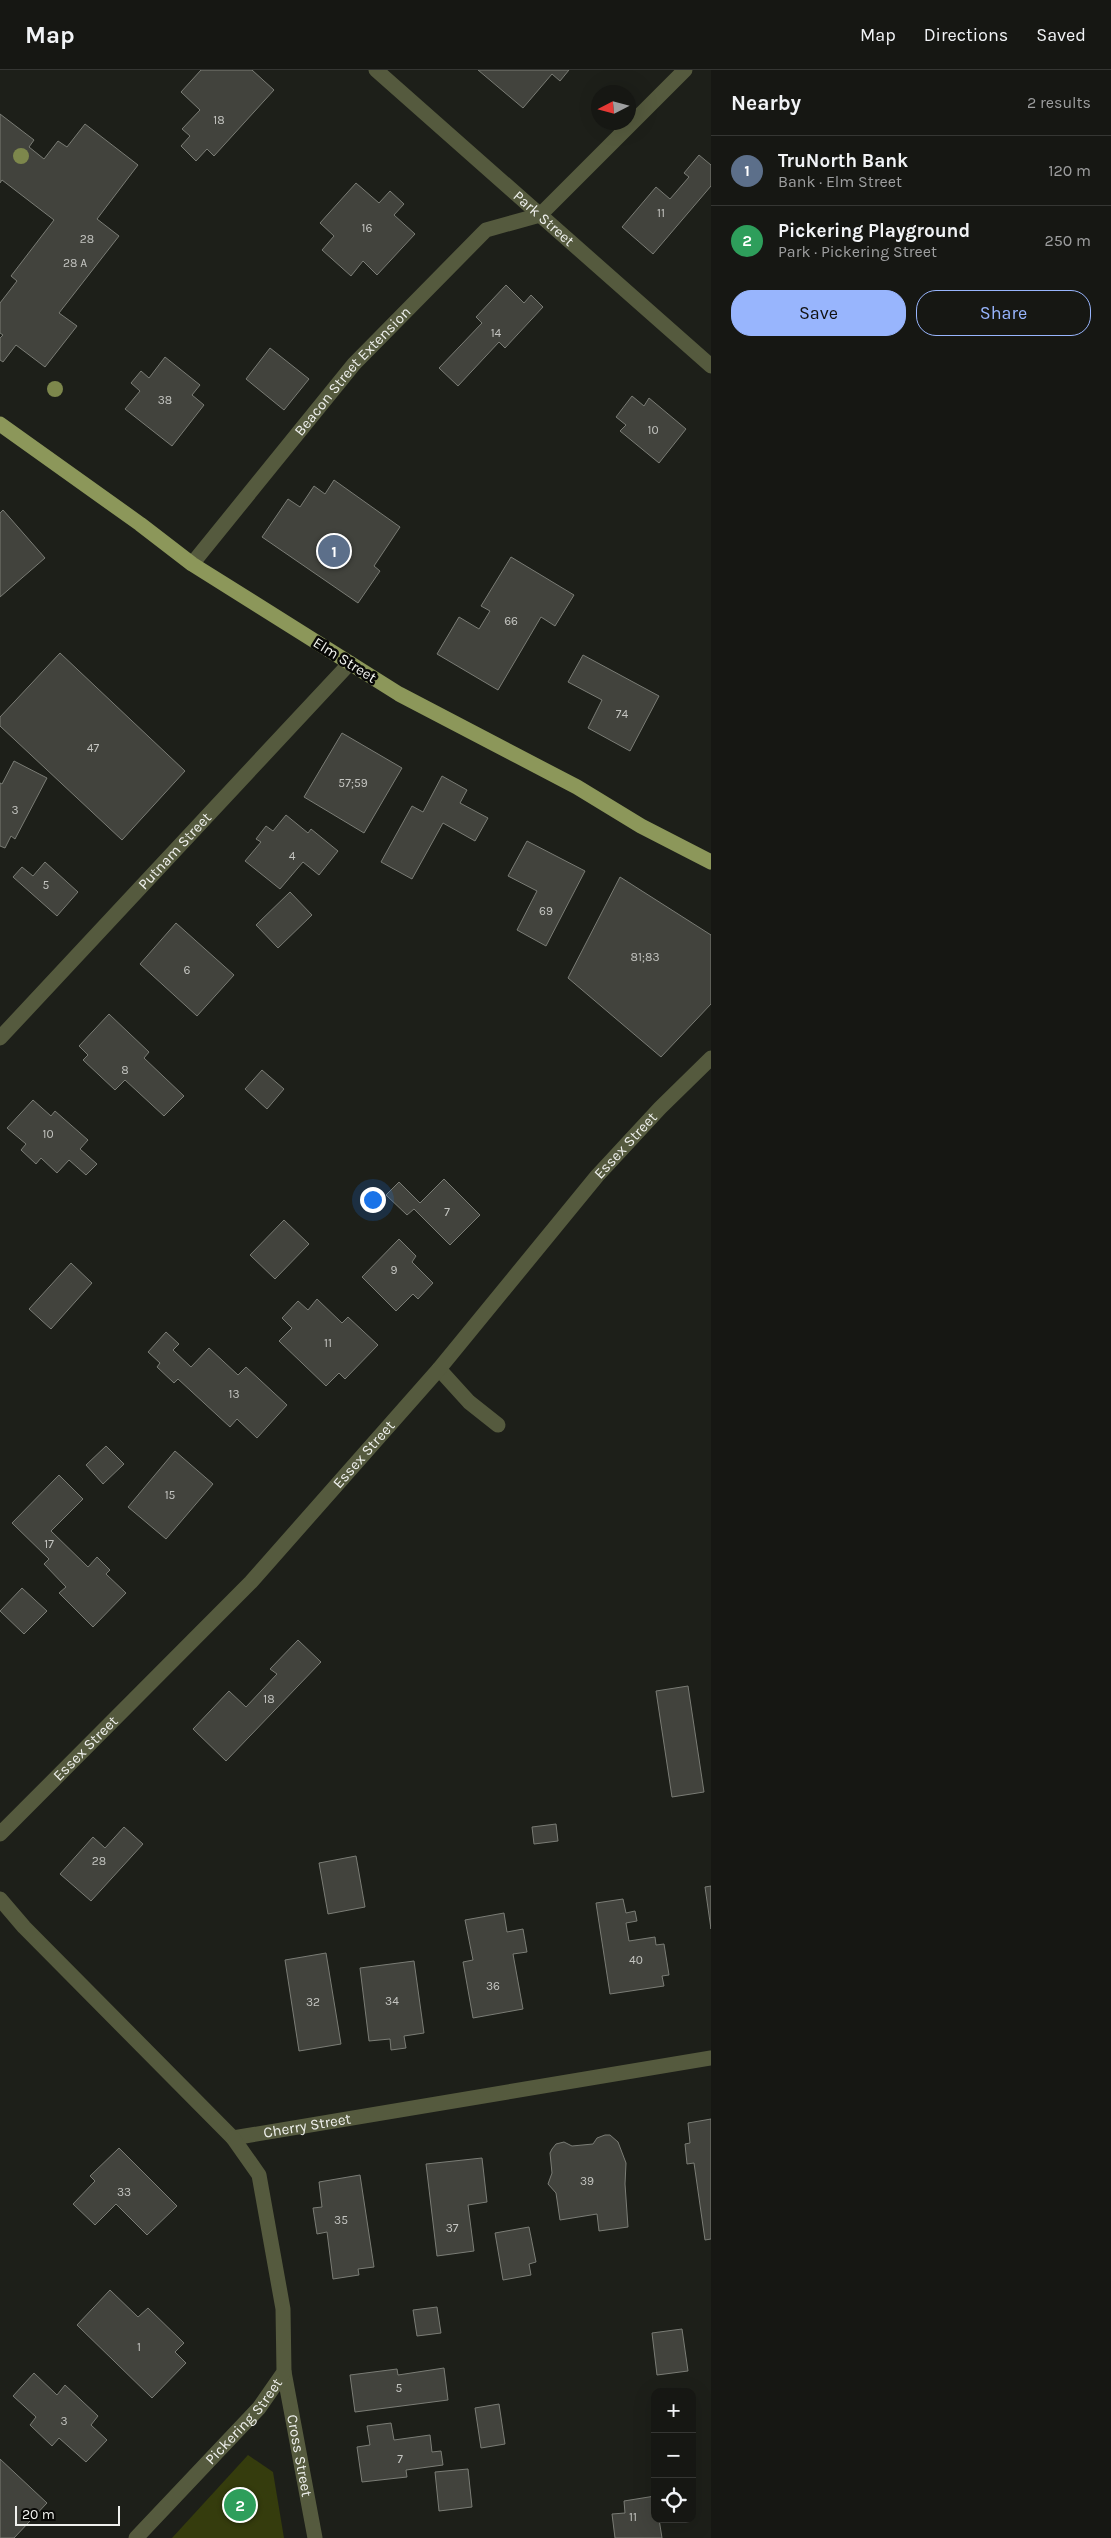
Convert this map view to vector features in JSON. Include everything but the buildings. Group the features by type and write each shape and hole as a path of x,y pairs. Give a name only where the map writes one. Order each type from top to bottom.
{"main road":[{"name":"Elm Street","path":"0,424 140,524 192,564 399,694 577,787 641,826 711,862"}],"street":[{"name":"Park Street","path":"376,70 711,366"},
{"path":"540,215 685,70"},
{"name":"Beacon Street Extension","path":"192,564 354,364 476,240 486,230 540,215"},
{"name":"Putnam Street","path":"0,1038 350,663"},
{"name":"Essex Street","path":"0,1834 251,1582 439,1369 597,1176 660,1108 711,1058"},
{"path":"439,1369 469,1402 498,1425"},
{"path":"0,1899 24,1927 233,2138"},
{"name":"Cherry Street","path":"233,2138 711,2058"},
{"name":"Pickering Street","path":"136,2538 259,2408 284,2372 283,2309 259,2175 233,2138"},
{"name":"Cross Street","path":"284,2372 315,2538"}],"green space":[{"path":"248,2455 273,2472 284,2538 172,2538"}],"place":[{"name":"TruNorth Bank","path":"334,551"},
{"name":"Pickering Playground","path":"240,2505"}]}
